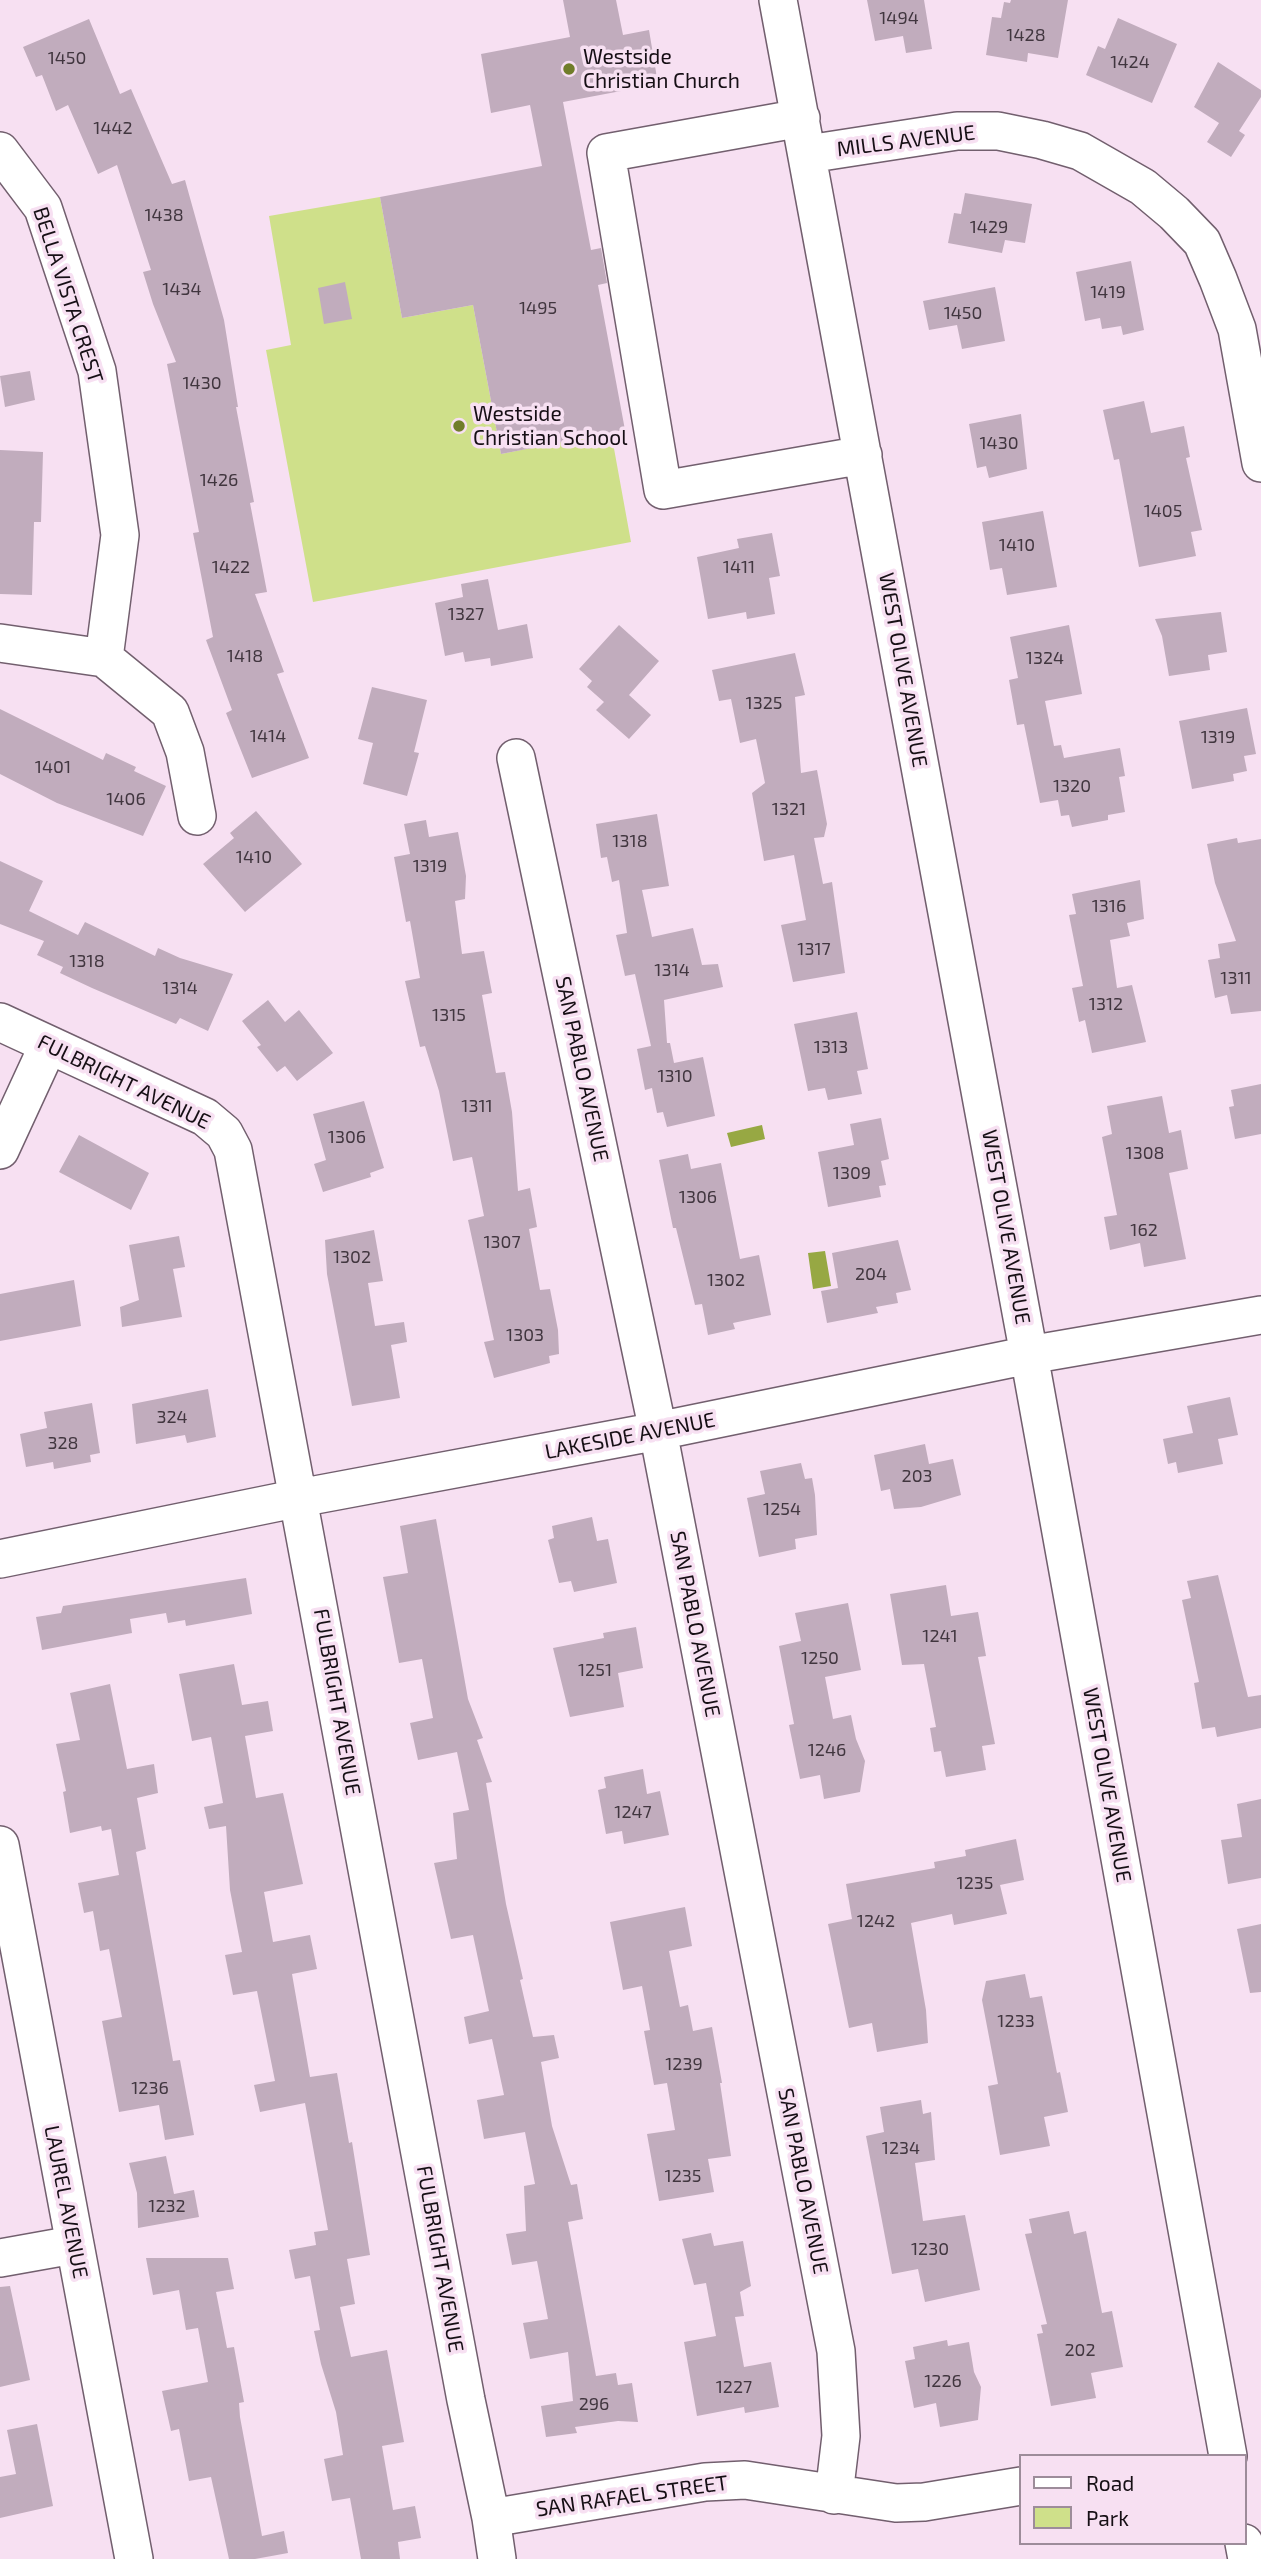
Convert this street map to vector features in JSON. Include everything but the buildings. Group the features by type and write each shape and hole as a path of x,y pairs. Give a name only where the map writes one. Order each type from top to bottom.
{"street":[{"name":"WEST OLIVE AVENUE","path":"778,0 1029,1355 1220,2454"},
{"path":"801,118 606,153 663,490 863,455"},
{"name":"MILLS AVENUE","path":"807,155 957,131 998,131 1042,139 1080,151 1143,187 1174,213 1202,242 1218,279 1237,329 1261,463"},
{"name":"BELLA VISTA CREST","path":"0,151 43,208 97,371 120,535 104,658"},
{"path":"0,643 104,658 170,712 185,752 197,816"},
{"name":"SAN PABLO AVENUE","path":"516,758 658,1431 836,2351 841,2436 834,2495"},
{"name":"FULBRIGHT AVENUE","path":"0,1022 205,1117 223,1133 233,1150 466,2400 491,2518"},
{"path":"0,1150 48,1046"},
{"name":"LAKESIDE AVENUE","path":"0,1559 658,1431 1029,1355 1261,1315"},
{"name":"LAUREL AVENUE","path":"0,1845 5,1898 134,2559"},
{"path":"0,2258 73,2245"},
{"name":"SAN RAFAEL STREET","path":"491,2518 705,2482 745,2480 896,2503 924,2502 1020,2486"},
{"path":"491,2518 497,2559"}],"green space":[{"name":"Westside Christian School","path":"380,197 402,318 473,305 501,454 611,432 631,542 313,602 266,350 291,345 269,216"}],"shaded area":[{"path":"762,1125 765,1139 731,1147 727,1133"},
{"path":"825,1251 831,1286 813,1289 808,1253"}],"place":[{"name":"Westside Christian Church","path":"569,69"},
{"name":"Westside Christian School","path":"459,426"}]}
